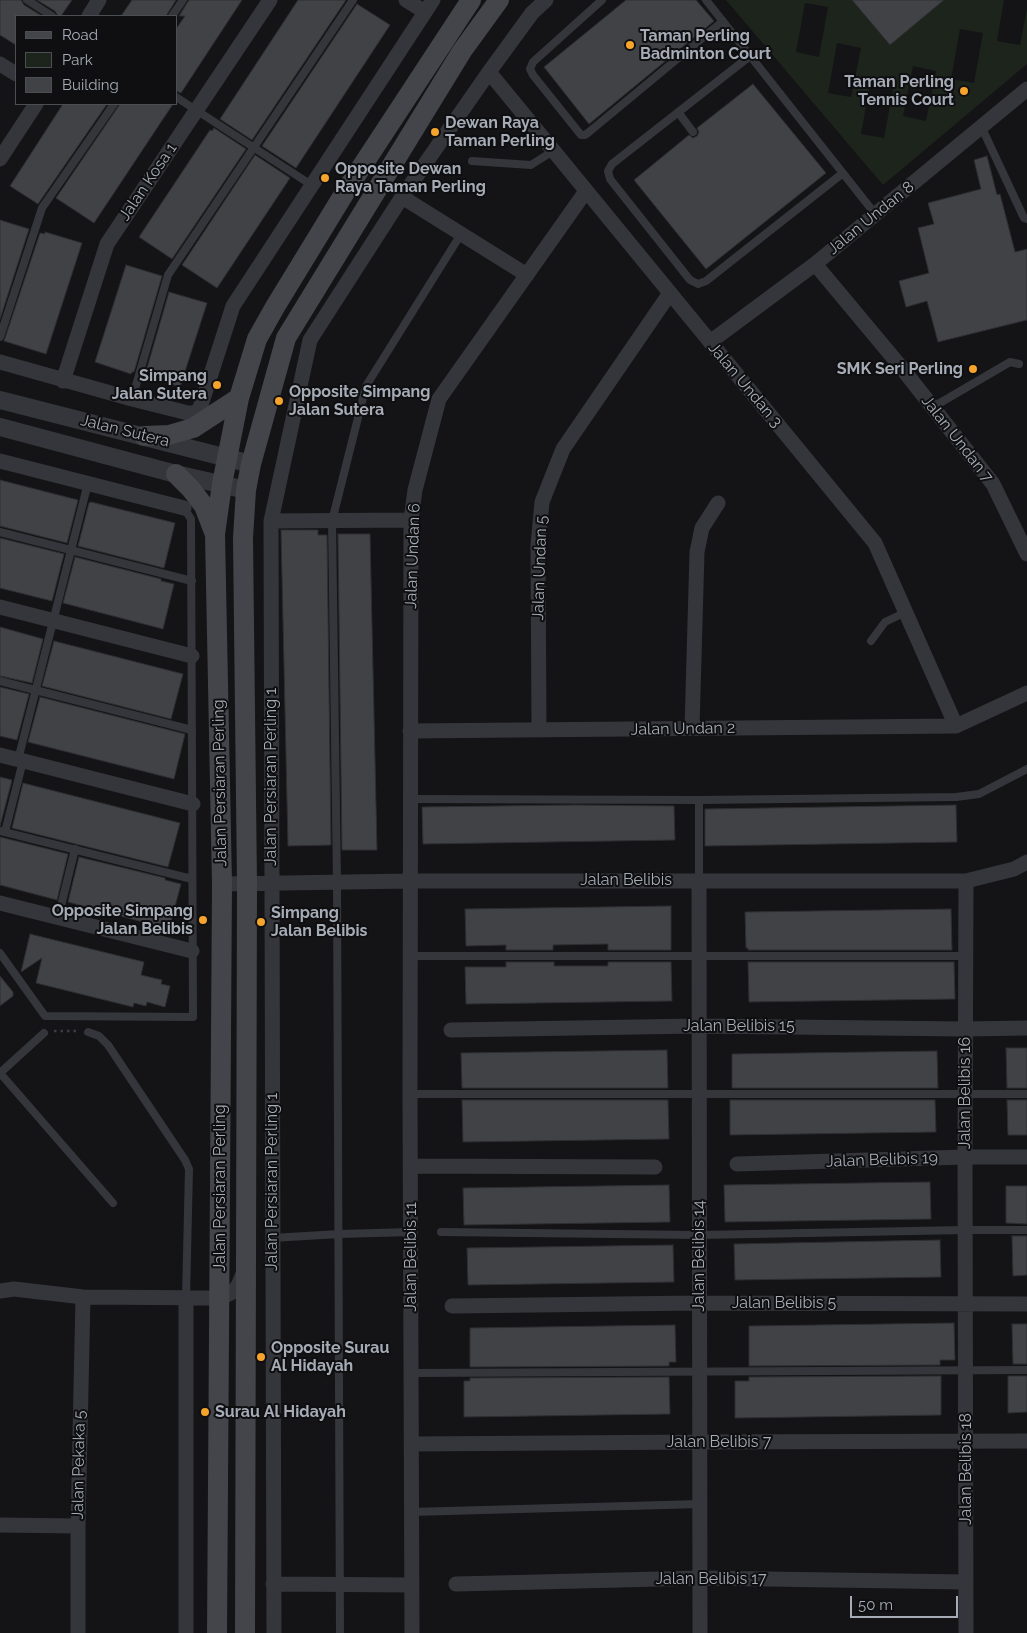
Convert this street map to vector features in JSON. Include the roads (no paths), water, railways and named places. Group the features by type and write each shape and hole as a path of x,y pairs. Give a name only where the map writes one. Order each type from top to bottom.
{"main road":[{"name":"Jalan Persiaran Perling","path":"217,1633 222,884 215,534 222,484 239,398 257,339 347,189 472,0"},
{"name":"Jalan Persiaran Perling","path":"245,1633 247,884 243,538 246,490 251,464 286,338 462,51 499,0"},
{"path":"144,436 169,435 193,428 239,398"},
{"path":"176,474 204,506 215,534"}],"street":[{"path":"90,15 99,0"},
{"name":"Jalan Kosa 1","path":"63,381 107,244 270,0"},
{"path":"0,362 132,399 188,413 197,413 233,306 429,6 406,0"},
{"name":"Jalan Persiaran Perling 1","path":"274,1633 271,521 310,340 402,197 532,13 546,0"},
{"path":"0,64 15,73"},
{"name":"Jalan Undan 3","path":"489,72 875,543 956,726"},
{"name":"Jalan Undan 8","path":"710,342 815,264 1027,89"},
{"path":"2,152 35,105"},
{"name":"Jalan Undan 6","path":"410,881 411,520 415,490 439,399 586,191"},
{"path":"402,197 527,275"},
{"name":"Jalan Undan 7","path":"815,264 933,407 993,484 1027,554"},
{"name":"Jalan Undan 5","path":"540,730 538,545 542,502 563,449 670,293"},
{"name":"Jalan Sutera","path":"0,400 251,464"},
{"name":"Jalan Sutera","path":"0,427 176,474 246,490"},
{"path":"0,461 184,508"},
{"path":"692,728 697,552 702,528 718,504"},
{"path":"271,521 411,520"},
{"path":"0,607 192,656"},
{"path":"956,726 1027,693"},
{"name":"Jalan Undan 2","path":"410,731 956,726"},
{"path":"0,755 193,804"},
{"name":"Jalan Belibis","path":"222,884 410,881 966,881 1014,869 1027,862"},
{"name":"Jalan Belibis 14","path":"699,880 700,1633"},
{"name":"Jalan Belibis 11","path":"410,881 412,1444 410,1584 412,1633"},
{"name":"Jalan Belibis 16","path":"965,1305 966,881"},
{"path":"0,903 192,951"},
{"name":"Jalan Belibis 15","path":"451,1030 699,1026 1027,1028"},
{"name":"Jalan Belibis 19","path":"737,1164 965,1157 1027,1158"},
{"path":"410,1166 655,1167"},
{"path":"0,1291 14,1289 83,1298 220,1298 231,1293 238,1286 246,1267"},
{"path":"186,1297 186,1633"},
{"name":"Jalan Pekaka 5","path":"78,1633 78,1526 83,1298"},
{"name":"Jalan Belibis 5","path":"452,1306 700,1303 1027,1304"},
{"name":"Jalan Belibis 18","path":"965,1305 966,1633"},
{"name":"Jalan Belibis 7","path":"412,1444 1027,1441"},
{"path":"0,1525 78,1526"},
{"name":"Jalan Belibis 17","path":"456,1584 700,1578 966,1582"},
{"path":"273,1584 340,1586 410,1584"}],"lane":[{"path":"26,0 50,15"},
{"path":"173,15 183,0"},
{"path":"132,399 168,275 353,0"},
{"path":"602,0 533,62 530,69 581,135 589,132 723,21"},
{"path":"706,0 876,215"},
{"path":"750,56 612,164 609,167 608,175 694,282 702,283 843,173"},
{"path":"178,98 313,186"},
{"path":"0,337 42,208 113,105"},
{"path":"678,112 693,132"},
{"path":"981,126 1024,218 1027,219"},
{"path":"472,161 531,165 554,151"},
{"path":"340,1633 337,883 332,521 366,386 461,234"},
{"path":"933,407 1010,362 1019,364"},
{"path":"88,484 3,831 192,879"},
{"path":"0,953 44,1016 193,1017 191,519 184,508"},
{"path":"0,532 192,581"},
{"path":"872,641 885,622 906,612"},
{"path":"0,681 192,730"},
{"path":"410,799 699,800 956,797 979,794 1027,769"},
{"path":"699,800 699,880"},
{"path":"58,918 75,850"},
{"path":"410,956 966,956"},
{"path":"88,1032 99,1036 108,1045 186,1160 189,1169 186,1297"},
{"path":"44,1033 0,1073 113,1203"},
{"path":"410,1094 1027,1094"},
{"path":"441,1232 699,1235 1027,1230"},
{"path":"272,1238 411,1232"},
{"path":"411,1373 1027,1370"},
{"path":"411,1512 700,1504"}],"place":[{"name":"Taman Perling Badminton Court","path":"630,45"},
{"name":"Taman Perling Tennis Court","path":"964,91"},
{"name":"Dewan Raya Taman Perling","path":"435,132"},
{"name":"Opposite Dewan Raya Taman Perling","path":"325,178"},
{"name":"SMK Seri Perling","path":"973,369"},
{"name":"Simpang Jalan Sutera","path":"217,385"},
{"name":"Opposite Simpang Jalan Sutera","path":"279,401"},
{"name":"Opposite Simpang Jalan Belibis","path":"203,920"},
{"name":"Simpang Jalan Belibis","path":"261,922"},
{"name":"Opposite Surau Al Hidayah","path":"261,1357"},
{"name":"Surau Al Hidayah","path":"205,1412"}]}
